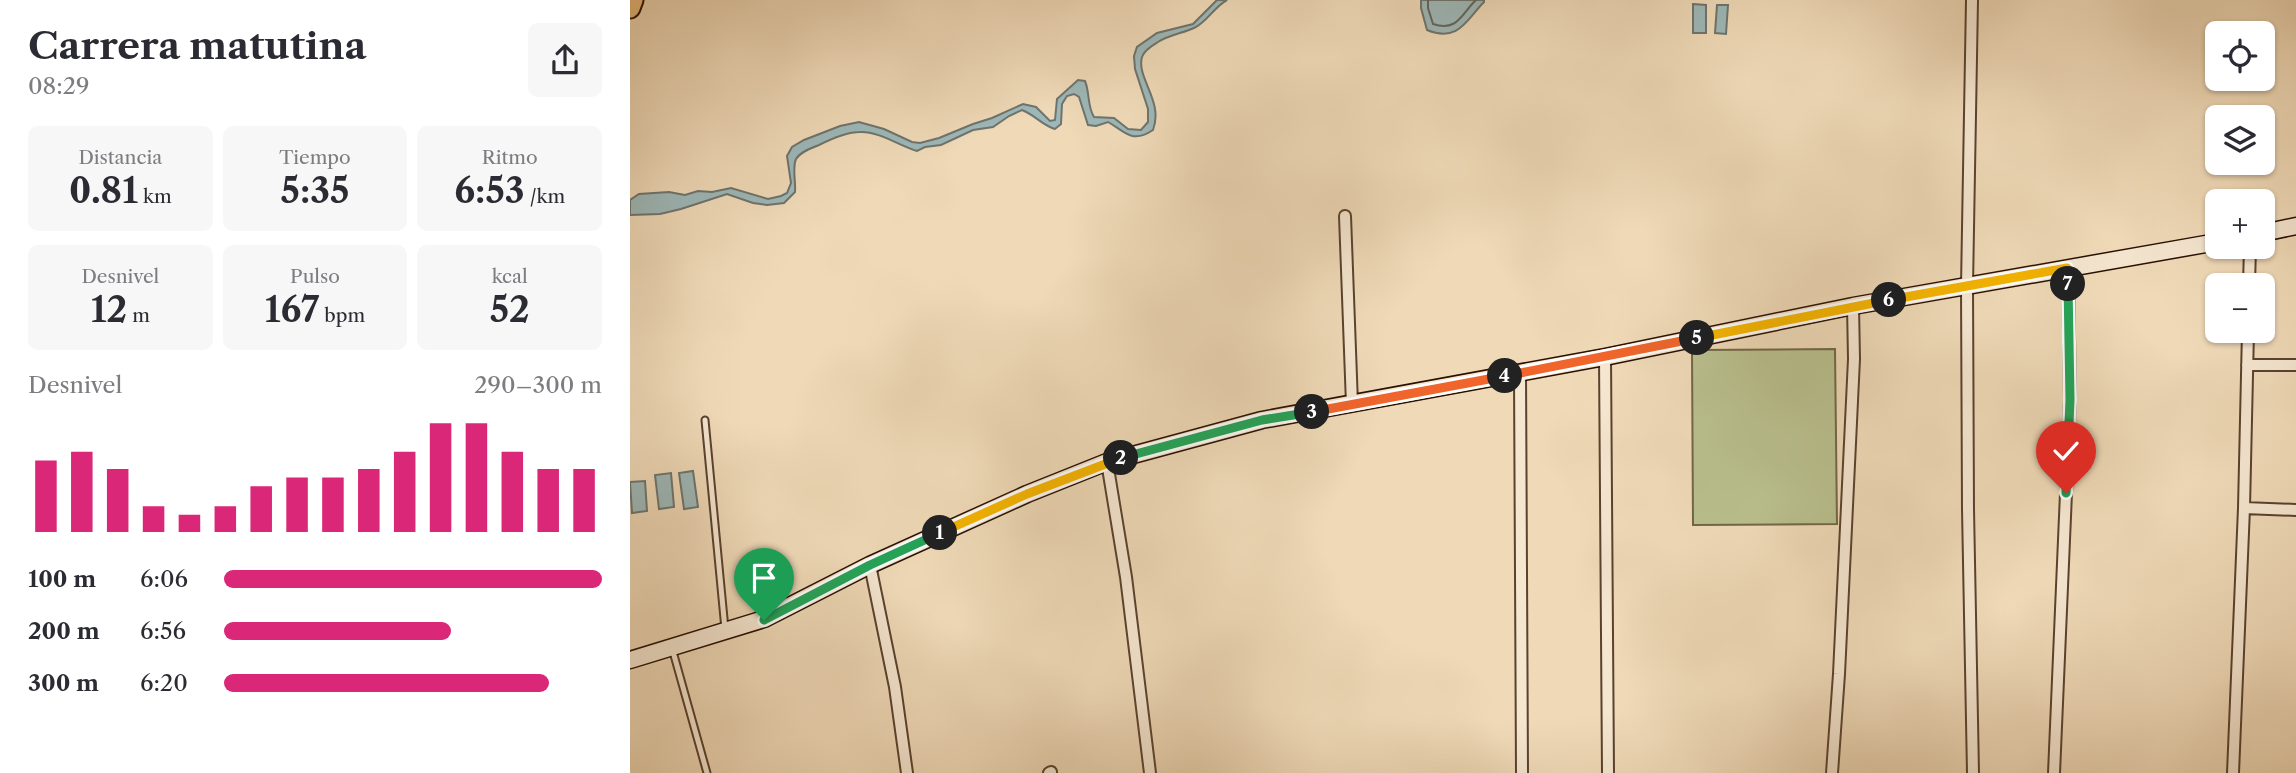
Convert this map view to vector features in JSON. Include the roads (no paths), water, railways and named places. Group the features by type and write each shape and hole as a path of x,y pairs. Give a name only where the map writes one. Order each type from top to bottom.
{"highway":[{"path":"630,8 632,0"}],"main road":[{"path":"2275,230 2296,226"},
{"path":"630,660 764,620 870,565 1027,494 1107,462 1262,420 1605,357 1853,306 2205,244"}],"street":[{"path":"1972,0 1967,286 1973,773"},
{"path":"1345,216 1352,404"},
{"path":"2054,773 2070,400 2067,268"},
{"path":"1832,773 1854,359 1853,306"},
{"path":"2233,773 2248,343"},
{"path":"1605,357 1608,773"},
{"path":"2248,365 2296,365"},
{"path":"1520,373 1522,773"},
{"path":"1107,462 1126,577 1150,773"},
{"path":"2244,508 2296,510"},
{"path":"870,565 895,687 907,773"}],"lane":[{"path":"705,420 725,632"},
{"path":"671,648 707,773"}],"water":[{"path":"1217,0 1227,0 1199,25 1162,40 1143,54 1141,65 1155,109 1153,130 1146,134 1129,135 1108,122 1096,126 1088,125 1079,97 1074,94 1067,96 1062,104 1061,124 1055,129 1022,110 993,127 973,130 941,145 917,151 867,132 839,136 806,150 796,159 795,192 784,203 753,203 727,194 660,214 630,215 630,200 639,194 669,192 685,195 731,188 768,199 781,196 787,193 791,183 787,156 792,147 840,126 859,122 920,143 992,118 1023,104 1036,107 1050,121 1055,120 1057,99 1078,80 1085,81 1094,117 1114,118 1128,129 1141,130 1148,122 1148,109 1135,69 1134,56 1137,47 1157,33 1193,24"},
{"path":"1421,0 1484,2 1467,22 1447,34 1427,30"},
{"path":"1693,4 1706,5 1706,33 1693,33"},
{"path":"1717,5 1728,5 1726,34 1715,33"},
{"path":"693,471 698,507 684,509 679,473"},
{"path":"671,473 674,507 659,509 655,475"},
{"path":"645,481 647,511 632,513 630,482"}]}
